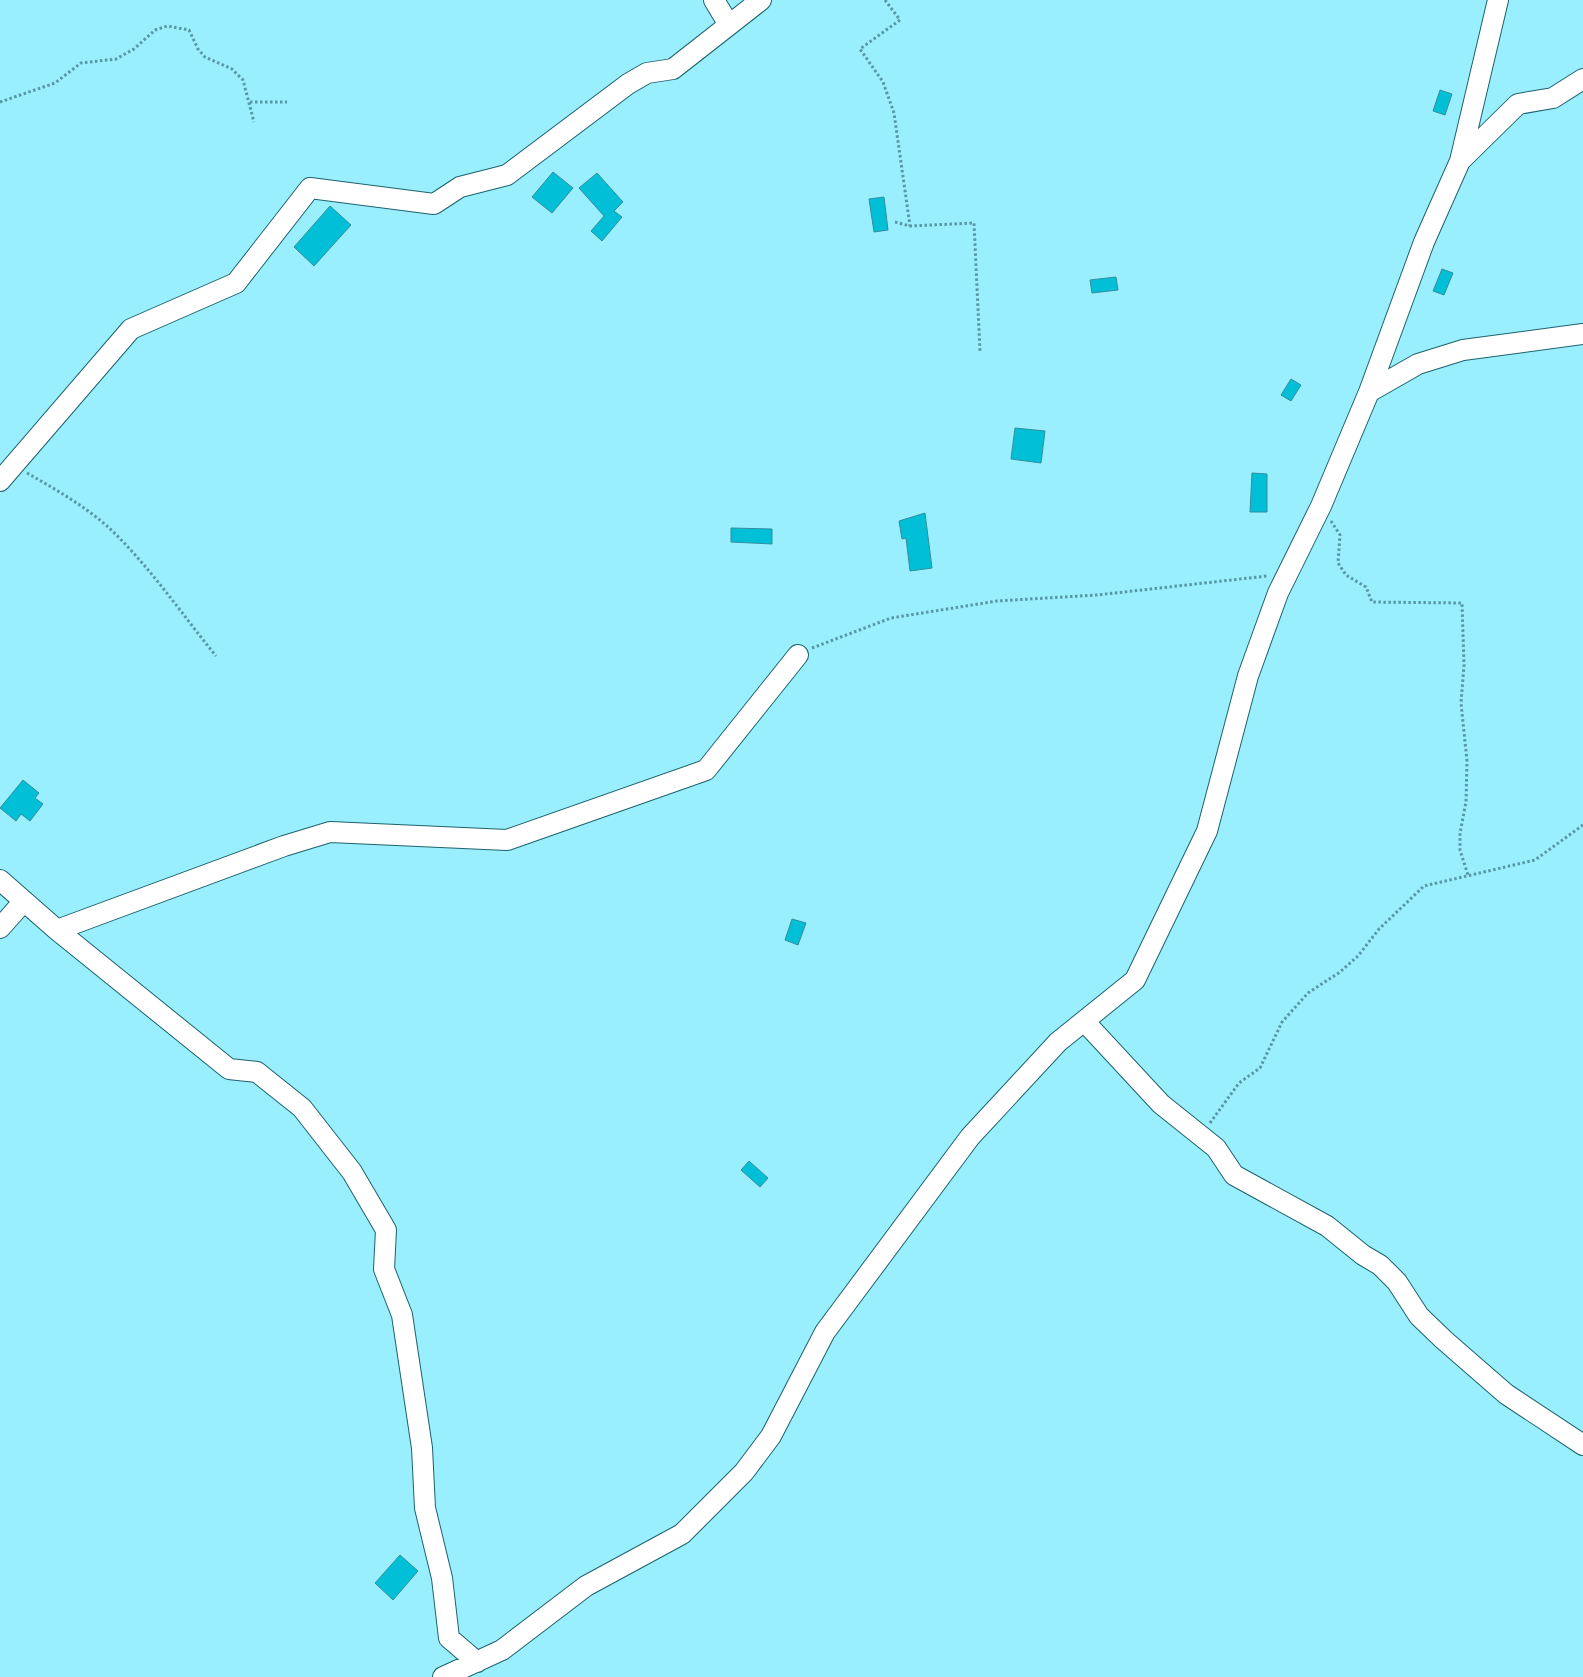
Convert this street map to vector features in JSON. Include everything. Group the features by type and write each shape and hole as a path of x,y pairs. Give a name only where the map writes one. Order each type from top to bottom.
{"street":[{"path":"714,0 729,25"},
{"path":"0,481 131,329 236,283 310,188 434,204 460,187 507,175 628,84 647,73 673,69 761,0"},
{"path":"444,1677 502,1650 586,1586 682,1534 744,1472 771,1436 825,1332 970,1137 1058,1042 1135,980 1207,831 1248,676 1278,593 1320,506 1369,392 1424,242 1460,161 1498,0"},
{"path":"1460,161 1518,104 1553,98 1583,79"},
{"path":"1369,392 1418,364 1463,350 1583,334"},
{"path":"58,930 284,846 330,832 507,840 706,770 798,655"},
{"path":"0,880 58,930 230,1069 257,1072 302,1108 352,1172 386,1230 384,1269 402,1315 422,1448 425,1508 442,1578 449,1638 477,1662"},
{"path":"0,928 24,901"},
{"path":"1084,1021 1161,1104 1216,1148 1234,1175 1327,1226 1363,1255 1380,1265 1397,1282 1419,1316 1444,1340 1506,1394 1583,1446"}],"path":[{"path":"885,0 900,20 860,49 883,82 894,112 910,226"},
{"path":"0,102 55,83 81,63 116,59 134,49 155,30 167,26 189,30 198,49 205,56 232,69 243,80 254,122"},
{"path":"250,102 287,102"},
{"path":"895,222 910,226 974,223 980,351"},
{"path":"14,465 70,497 107,526 141,562 216,656"},
{"path":"1320,506 1340,535 1338,563 1346,575 1366,587 1372,602 1462,603 1464,665 1461,702 1466,761 1466,802 1460,833 1460,850 1468,875"},
{"path":"798,655 831,639 891,618 997,601 1097,595 1288,574"},
{"path":"1201,1136 1239,1083 1260,1068 1282,1022 1308,993 1340,972 1358,956 1379,929 1424,886 1536,860 1583,825"}],"building":[{"path":"1440,90 1452,94 1445,115 1433,111"},
{"path":"553,172 573,188 552,213 532,197"},
{"path":"597,173 623,202 614,211 622,217 602,241 591,231 604,216 579,188"},
{"path":"884,197 888,230 874,232 869,199"},
{"path":"330,206 351,225 314,266 294,247"},
{"path":"1442,269 1453,273 1444,295 1433,291"},
{"path":"1116,277 1118,290 1092,293 1090,280"},
{"path":"1291,379 1301,385 1291,401 1281,395"},
{"path":"1015,428 1045,431 1041,463 1011,459"},
{"path":"1252,473 1267,474 1267,512 1250,512"},
{"path":"925,513 932,568 910,571 906,538 902,539 899,521"},
{"path":"731,528 772,529 772,544 731,542"},
{"path":"23,780 39,793 35,798 43,804 30,821 21,814 16,821 0,808"},
{"path":"792,919 806,923 798,945 785,940"},
{"path":"749,1161 768,1178 760,1187 741,1170"},
{"path":"400,1555 418,1571 393,1600 375,1583"}]}
